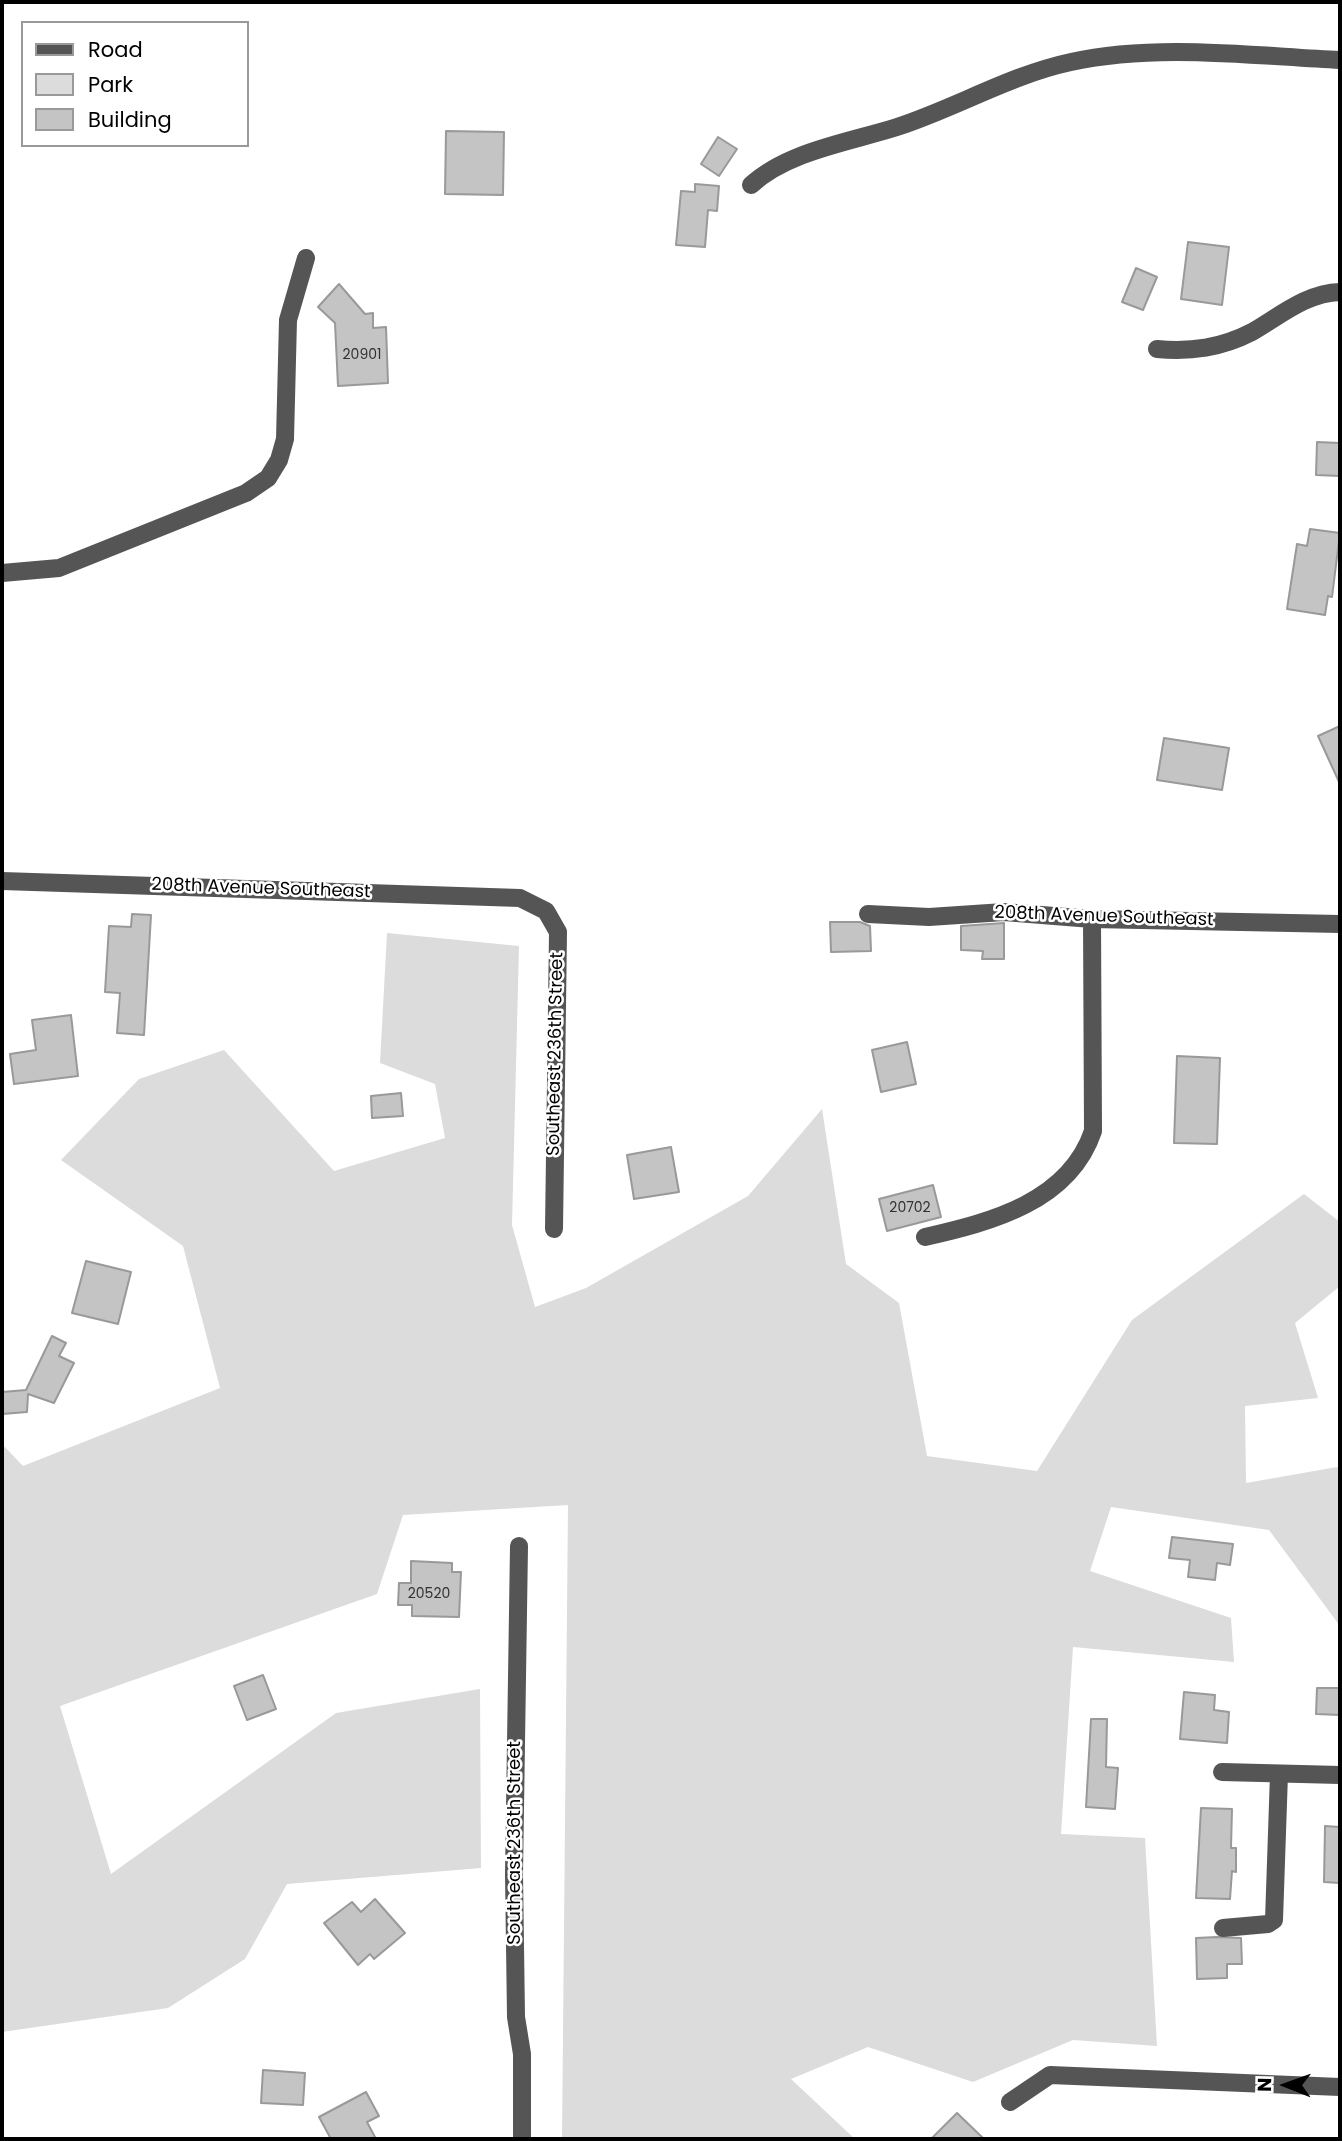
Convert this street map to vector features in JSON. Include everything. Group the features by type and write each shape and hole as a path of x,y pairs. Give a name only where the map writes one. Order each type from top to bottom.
{"street":[{"path":"751,186 763,175 797,159 925,118 1015,79 1068,62 1099,57 1170,54 1340,60"},
{"path":"2,573 59,568 246,493 268,478 279,460 285,439 288,320 306,258"},
{"path":"1157,349 1188,352 1218,346 1250,333 1296,304 1327,293 1340,292"},
{"name":"208th Avenue Southeast","path":"2,881 520,898"},
{"name":"Southeast 236th Street","path":"520,898 546,911 558,932 554,1229"},
{"name":"208th Avenue Southeast","path":"868,914 929,917 1004,912 1092,919 1340,924"},
{"path":"925,1237 983,1224 1018,1210 1073,1169 1086,1152 1093,1131 1092,919"},
{"name":"Southeast 236th Street","path":"519,1546 514,1874 516,2017 522,2054 523,2139"},
{"path":"1222,1772 1340,1775"},
{"path":"1223,1927 1268,1924 1274,1920 1279,1774"},
{"path":"1010,2102 1050,2075 1340,2087"}],"green space":[{"path":"387,933 519,946 512,1225 535,1307 586,1288 748,1196 822,1109 846,1264 899,1303 927,1456 1037,1471 1132,1320 1304,1194 1340,1222 1340,1286 1295,1323 1318,1398 1245,1406 1246,1483 1337,1467 1340,1470 1340,1626 1269,1530 1111,1507 1090,1571 1231,1618 1234,1662 1073,1647 1061,1834 1145,1838 1157,2046 1073,2040 973,2082 868,2047 791,2079 855,2139 562,2139 568,1505 403,1515 377,1594 60,1706 111,1874 336,1713 480,1689 481,1868 287,1884 245,1959 168,2008 2,2032 2,1444 23,1466 220,1388 183,1246 61,1160 139,1079 224,1050 334,1171 445,1138 435,1084 380,1063"}],"building":[{"path":"446,131 504,132 503,195 445,194"},
{"path":"718,137 737,149 719,176 701,164"},
{"path":"695,184 719,186 717,211 708,210 705,247 676,245 681,191 695,192"},
{"path":"1188,242 1229,247 1222,305 1181,299"},
{"path":"1136,268 1157,277 1143,310 1122,302"},
{"path":"339,284 365,314 373,313 373,328 386,327 388,383 338,386 335,323 318,307"},
{"path":"1317,442 1340,443 1340,476 1316,475"},
{"path":"1310,529 1340,533 1332,597 1328,596 1325,615 1287,609 1297,544 1307,546"},
{"path":"1340,726 1340,784 1318,736"},
{"path":"1164,738 1229,748 1222,790 1157,780"},
{"path":"132,914 151,915 144,1035 117,1033 120,993 105,992 109,926 131,927"},
{"path":"830,922 860,922 870,926 871,951 831,952"},
{"path":"1004,923 1004,959 982,959 983,951 961,950 961,926"},
{"path":"71,1015 78,1076 14,1084 10,1054 36,1050 32,1020"},
{"path":"907,1042 916,1084 881,1092 872,1050"},
{"path":"1177,1056 1220,1058 1217,1144 1174,1143"},
{"path":"401,1093 403,1116 372,1118 371,1096"},
{"path":"671,1147 679,1192 634,1199 627,1155"},
{"path":"933,1185 941,1217 887,1231 879,1199"},
{"path":"86,1261 131,1272 118,1324 72,1313"},
{"path":"52,1336 66,1343 59,1356 74,1363 54,1403 28,1394 27,1412 2,1414 2,1392 26,1390"},
{"path":"1172,1537 1233,1544 1230,1565 1217,1563 1215,1580 1188,1577 1190,1560 1169,1558"},
{"path":"411,1561 452,1563 452,1572 461,1572 459,1617 412,1616 412,1605 398,1605 399,1583 411,1583"},
{"path":"263,1675 276,1709 247,1720 234,1686"},
{"path":"1317,1688 1340,1688 1340,1715 1316,1714"},
{"path":"1184,1692 1215,1695 1214,1710 1229,1712 1227,1743 1180,1739"},
{"path":"1091,1719 1107,1719 1106,1767 1118,1768 1115,1809 1086,1807"},
{"path":"1201,1808 1232,1809 1231,1848 1236,1848 1236,1872 1232,1871 1230,1899 1196,1898"},
{"path":"1325,1826 1340,1827 1340,1883 1324,1882"},
{"path":"375,1899 405,1933 374,1959 370,1954 358,1965 324,1923 352,1902 361,1912"},
{"path":"1196,1938 1241,1938 1242,1964 1227,1964 1227,1978 1197,1979"},
{"path":"263,2070 305,2073 303,2105 261,2103"},
{"path":"366,2092 379,2116 367,2122 376,2139 331,2139 319,2117"},
{"path":"957,2113 984,2139 931,2139"}]}
